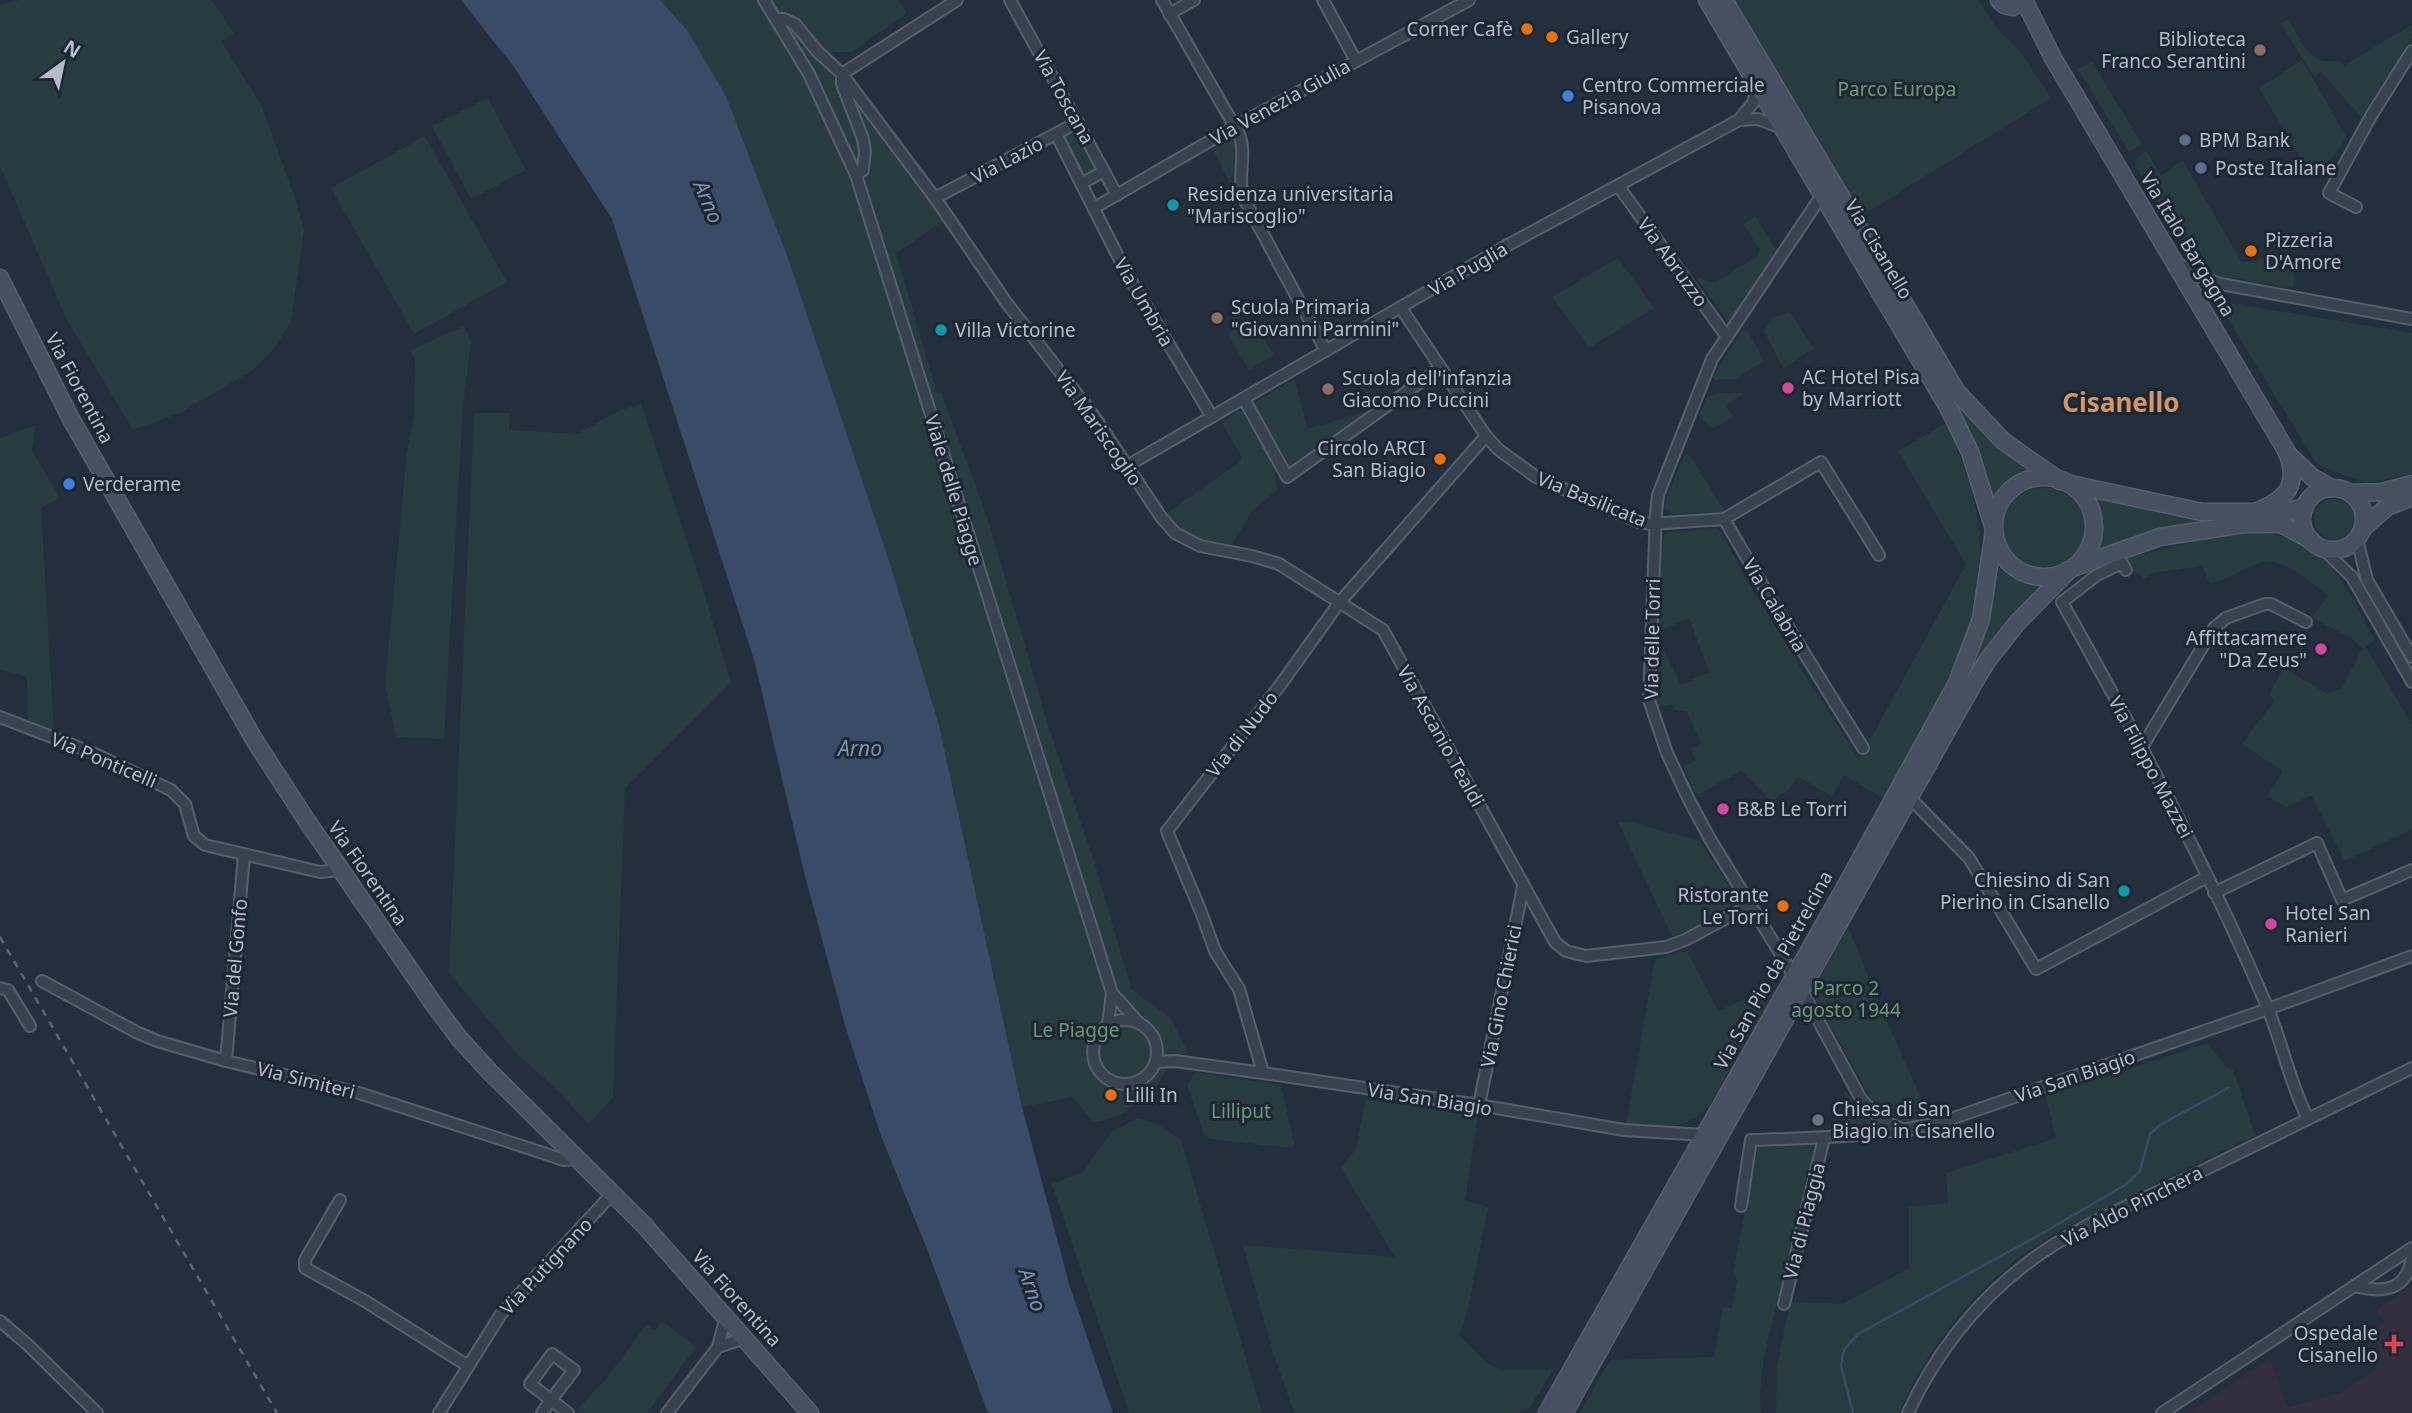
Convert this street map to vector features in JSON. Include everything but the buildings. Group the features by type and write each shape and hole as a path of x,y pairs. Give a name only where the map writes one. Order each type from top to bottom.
{"main road":[{"name":"Via Cisanello","path":"1707,0 1949,409 1970,452 1994,530"},
{"name":"Via Cisanello","path":"1724,0 1952,385 1997,436 2064,482"},
{"name":"Via Italo Bargagna","path":"2015,2 2053,58 2288,456 2302,484 2305,506"},
{"name":"Via Fiorentina","path":"0,278 71,419 255,741 340,870 459,1038 613,1193 726,1316 810,1413"},
{"path":"2255,512 2276,503 2284,496 2291,477 2288,456"},
{"name":"Via Italo Bargagna","path":"2288,456 2312,477 2332,488"},
{"path":"2412,484 2382,492 2350,493 2332,488 2318,492 2305,506 2284,512 2255,512 2194,511 2040,478 2016,486 2000,504 1994,530 1997,545 2004,557 2019,570 2032,576 2045,577 2160,537 2241,524 2281,524 2315,543 2337,550 2350,545 2387,507 2412,497"},
{"path":"2064,482 2076,490 2087,503 2094,525 2087,552 2071,569"},
{"path":"2350,493 2362,508 2360,534"},
{"path":"2305,506 2303,524 2315,543"},
{"name":"Via San Pio da Pietrelcina","path":"1547,1413 1962,672 1981,619 1994,530"},
{"name":"Via San Pio da Pietrelcina","path":"1564,1413 1972,686 1993,652 2071,569"}],"street":[{"name":"Viale delle Piagge","path":"764,0 809,74 856,175 1112,993 1139,1023"},
{"path":"856,175 863,170 865,152 842,84 842,74 957,0"},
{"name":"Via Toscana","path":"1010,0 1117,195"},
{"path":"1162,0 1243,146 1240,183 1242,197 1326,351"},
{"path":"1169,14 1194,0"},
{"path":"1323,0 1356,61"},
{"name":"Via Venezia Giulia","path":"1094,208 1234,127 1469,0"},
{"name":"Via Mariscoglio","path":"777,19 795,23 817,51 842,74 935,198 1006,302 1085,403 1161,517 1178,536 1200,546 1279,564 1339,603"},
{"path":"2356,207 2329,193 2371,116 2412,51"},
{"name":"Via Puglia","path":"1127,466 1506,246 1739,120 1753,103 1758,86"},
{"path":"1739,120 1758,119 1784,130"},
{"name":"Via Lazio","path":"935,198 1078,122"},
{"name":"Via Umbria","path":"1056,134 1141,299 1212,417"},
{"path":"1081,184 1104,171"},
{"name":"Via Abruzzo","path":"1619,187 1727,337"},
{"name":"Via delle Torri","path":"1822,195 1707,371 1656,502 1649,705 1689,800 1794,976 1865,1105 1882,1121 1908,1131"},
{"path":"2171,257 2191,272 2221,284 2412,319"},
{"path":"2204,313 2199,298 2201,289 2206,285 2221,284"},
{"name":"Via Basilicata","path":"1401,309 1486,436 1499,450 1536,477 1629,518 1655,524"},
{"path":"1244,399 1287,477 1440,368"},
{"name":"Via di Nudo","path":"1263,1073 1239,989 1215,951 1167,831 1270,699 1339,603 1486,436"},
{"path":"1655,524 1724,519 1821,462 1879,555"},
{"name":"Via Calabria","path":"1724,519 1863,748"},
{"path":"2360,534 2367,580 2412,657"},
{"path":"2315,543 2352,577 2412,682"},
{"name":"Via Filippo Mazzei","path":"2126,570 2122,563 2097,575 2062,602 2143,747 2207,877 2268,1009 2296,1093 2308,1119"},
{"name":"Via Ascanio Tealdi","path":"1339,603 1377,625 1385,634 1523,887 1555,942 1566,951 1586,956 1649,950 1676,944 1751,905"},
{"path":"2143,747 2214,628 2221,621 2271,604 2306,622"},
{"name":"Via Ponticelli","path":"0,717 93,753 161,784 185,804 196,839 205,845 320,872 340,870"},
{"path":"1910,798 1969,858 2036,969 2207,877"},
{"path":"2214,894 2317,844 2342,900 2412,870"},
{"name":"Via del Gonfo","path":"226,1061 244,855"},
{"name":"Via Gino Chierici","path":"1479,1105 1523,887"},
{"name":"Via San Biagio","path":"1741,1206 1751,1140 1824,1138 1908,1131 1945,1121 2412,956"},
{"name":"Via Simiteri","path":"42,981 157,1041 226,1061 359,1093 554,1157 579,1159"},
{"path":"0,988 8,990 30,1026"},
{"name":"Viale delle Piagge","path":"1108,1025 1112,993"},
{"path":"1122,1020 1139,1023 1150,1031 1157,1048 1156,1062 1148,1076 1133,1084 1122,1085 1106,1079 1096,1066 1093,1053 1098,1034 1108,1025 1122,1020"},
{"name":"Via San Biagio","path":"1156,1062 1175,1061 1263,1073 1479,1105 1597,1126 1705,1135"},
{"name":"Via Aldo Pinchera","path":"1908,1413 1925,1379 1954,1335 1990,1296 2024,1265 2085,1228 2412,1068"},
{"name":"Via di Piaggia","path":"1784,1304 1824,1138"},
{"name":"Via Putignano","path":"439,1413 508,1305 613,1193"},
{"path":"340,1200 305,1261 305,1268 365,1301 468,1366"},
{"path":"2162,1413 2412,1248"},
{"path":"2354,1286 2376,1290 2390,1288 2407,1276 2412,1258"},
{"path":"667,1413 718,1347 726,1316"},
{"path":"0,1321 97,1413"},
{"path":"718,1347 745,1338"},
{"path":"542,1413 551,1400 568,1413"}],"shaded area":[{"name":"Ospedale Cisanello","path":"2412,1286 2412,1413 2189,1413 2270,1358 2287,1408 2343,1392 2385,1364 2371,1330 2384,1321 2376,1310"}],"green space":[{"path":"20,0 212,0 234,33 221,41 261,105 304,229 291,322 272,351 253,370 180,413 133,430 67,320 0,166 0,5"},
{"name":"Le Piagge","path":"660,0 898,0 907,13 852,52 832,52 829,70 839,87 849,91 943,221 896,253 937,393 941,392 988,520 1049,728 1094,861 1131,989 1170,1017 1187,1051 1169,1065 1158,1084 1145,1097 1110,1119 1092,1122 1073,1097 1022,1107 939,725 891,567 789,261 687,30"},
{"name":"Parco Europa","path":"1735,0 1978,0 1998,30 2019,50 2051,98 1863,215"},
{"path":"2288,19 2308,51 2321,60 2340,60 2344,66 2412,24 2412,38 2361,117 2321,72 2314,77 2281,24"},
{"path":"2302,60 2347,138 2322,170 2311,176 2259,88"},
{"path":"2092,62 2142,144 2129,152 2078,69"},
{"path":"488,98 526,170 471,199 432,126"},
{"path":"1076,130 1098,170 1084,177 1064,136"},
{"path":"425,136 507,282 414,334 331,188"},
{"path":"1231,138 1236,146 1231,185 1213,149"},
{"path":"2146,151 2161,175 2183,161 2241,261 2254,263 2268,254 2275,254 2290,265 2294,276 2293,288 2222,276 2201,268 2187,254 2136,166 2137,158"},
{"path":"1755,216 1776,250 1729,323 1697,278 1715,282 1757,257 1760,250 1743,224"},
{"path":"1618,258 1654,308 1589,348 1552,297"},
{"path":"2217,301 2412,333 2412,474 2365,483 2323,467 2315,461"},
{"path":"1790,312 1814,349 1783,368 1764,331 1772,318"},
{"path":"1252,319 1274,355 1249,370 1227,334"},
{"path":"464,326 471,342 463,406 444,739 396,737 385,684 407,453 414,414 415,363 411,350"},
{"path":"1747,330 1764,361 1736,379 1714,380 1714,375 1742,331"},
{"path":"1295,379 1307,429 1362,413 1362,416 1289,468 1252,404"},
{"path":"1950,391 2034,471 2010,483 1991,499 1947,394"},
{"path":"1721,393 1744,393 1728,404 1733,417 1713,429 1698,417 1707,397"},
{"path":"641,404 700,580 731,683 625,788 613,1097 589,1124 551,1084 517,1054 449,973 474,413 510,413 509,430 577,434 621,410"},
{"path":"1242,411 1274,468 1277,490 1252,511 1231,547 1203,542 1186,534 1165,514 1240,462 1241,456 1222,423"},
{"path":"1945,424 1966,472 1978,523 1980,575 1977,601 1971,626 1954,671 1885,799 1844,775 1832,796 1798,777 1787,791 1771,801 1742,771 1696,795 1683,766 1696,761 1691,749 1701,743 1687,712 1675,710 1673,704 1657,707 1655,699 1660,643 1681,685 1709,672 1689,618 1660,631 1657,625 1664,534 1717,529 1722,533 1743,574 1859,759 1868,752 1868,744 1966,564 1898,451"},
{"path":"36,425 32,451 60,498 41,508 54,731 28,722 27,677 0,669 0,438"},
{"path":"1685,453 1691,457 1725,512 1672,514 1666,510 1665,502"},
{"path":"2044,488 2060,491 2073,500 2082,513 2085,529 2082,545 2073,558 2060,567 2044,570 2028,567 2015,558 2006,545 2003,529 2006,513 2015,500 2028,491"},
{"path":"2092,496 2231,518 2096,551 2101,523"},
{"path":"2334,499 2342,500 2348,505 2353,511 2353,527 2348,533 2342,538 2334,539 2326,538 2320,533 2315,527 2314,519 2315,511 2320,505 2326,500"},
{"path":"2251,533 2276,535 2296,541 2329,565 2364,619 2374,639 2366,647 2412,725 2412,829 2345,861 2311,795 2287,807 2267,797 2283,771 2242,744 2275,700 2269,695 2284,667 2327,694 2341,689 2362,649 2353,639 2312,618 2328,595 2294,570 2275,563 2256,564 2210,584 2202,566 2154,573 2144,578 2130,568 2127,558 2200,540"},
{"path":"1996,566 2025,584 2044,588 1958,691"},
{"path":"1618,822 1631,822 1700,841 1739,901 1691,929 1672,936"},
{"name":"Parco 2 agosto 1944","path":"1848,927 1930,1119 1900,1119 1874,1104 1817,1002 1815,987"},
{"path":"1687,951 1718,1011 1765,990 1775,991 1708,1107 1699,1115 1680,1124 1659,1127 1626,1125 1655,959"},
{"path":"2208,1043 2226,1067 2233,1070 2255,1135 2064,1228 2025,1253 1980,1292 1942,1336 1899,1413 1776,1413 1777,1366 1790,1302 1843,1304 1909,1268 1909,1207 1948,1203 1946,1173 2056,1138 2046,1096"},
{"name":"Lilliput","path":"1196,1072 1281,1085 1294,1144 1291,1148 1210,1139 1204,1134 1187,1085"},
{"path":"1844,1089 1861,1114 1877,1129 1854,1130 1849,1127"},
{"path":"1366,1099 1478,1117 1465,1200 1488,1207 1467,1313 1459,1335 1487,1363 1499,1370 1553,1370 1529,1409 1515,1413 1294,1413 1272,1349 1243,1245 1395,1257 1341,1168 1356,1149"},
{"path":"1138,1118 1155,1123 1181,1140 1262,1413 1129,1413 1052,1184 1083,1172 1111,1132"},
{"path":"1811,1145 1814,1148 1764,1356 1760,1392 1761,1413 1580,1413 1610,1360 1714,1357 1723,1307 1732,1308 1737,1280 1733,1273 1758,1147"},
{"path":"662,1321 696,1347 647,1413 582,1413 577,1410 606,1379 647,1324 655,1330"}],"water":[{"name":"Arno","path":"461,0 660,0 687,30 726,96 789,261 891,567 939,725 1022,1107 1069,1284 1113,1413 988,1413 927,1249 881,1136 845,1025 803,868 755,663 612,219 514,67"}],"waterway":[{"path":"1853,1413 1841,1365 1844,1350 1858,1334 2125,1185 2140,1171 2150,1134 2160,1125 2228,1088"}],"railway":[{"path":"0,937 277,1413"}],"place":[{"name":"Corner Cafè","path":"1527,29"},
{"name":"Gallery","path":"1552,37"},
{"name":"Biblioteca Franco Serantini","path":"2260,50"},
{"name":"Centro Commerciale Pisanova","path":"1568,96"},
{"name":"BPM Bank","path":"2185,140"},
{"name":"Poste Italiane","path":"2201,168"},
{"name":"Residenza universitaria \"Mariscoglio\"","path":"1173,205"},
{"name":"Pizzeria D'Amore","path":"2251,251"},
{"name":"Scuola Primaria \"Giovanni Parmini\"","path":"1217,318"},
{"name":"Villa Victorine","path":"941,330"},
{"name":"AC Hotel Pisa by Marriott","path":"1788,388"},
{"name":"Scuola dell'infanzia Giacomo Puccini","path":"1328,389"},
{"name":"Circolo ARCI San Biagio","path":"1440,459"},
{"name":"Verderame","path":"69,484"},
{"name":"Affittacamere \"Da Zeus\"","path":"2321,649"},
{"name":"B&B Le Torri","path":"1723,809"},
{"name":"Chiesino di San Pierino in Cisanello","path":"2124,891"},
{"name":"Ristorante Le Torri","path":"1783,906"},
{"name":"Hotel San Ranieri","path":"2271,924"},
{"name":"Lilli In","path":"1111,1095"},
{"name":"Chiesa di San Biagio in Cisanello","path":"1818,1120"},
{"name":"Ospedale Cisanello","path":"2394,1344"}],"district":[{"name":"Cisanello","path":"2121,403"}]}
